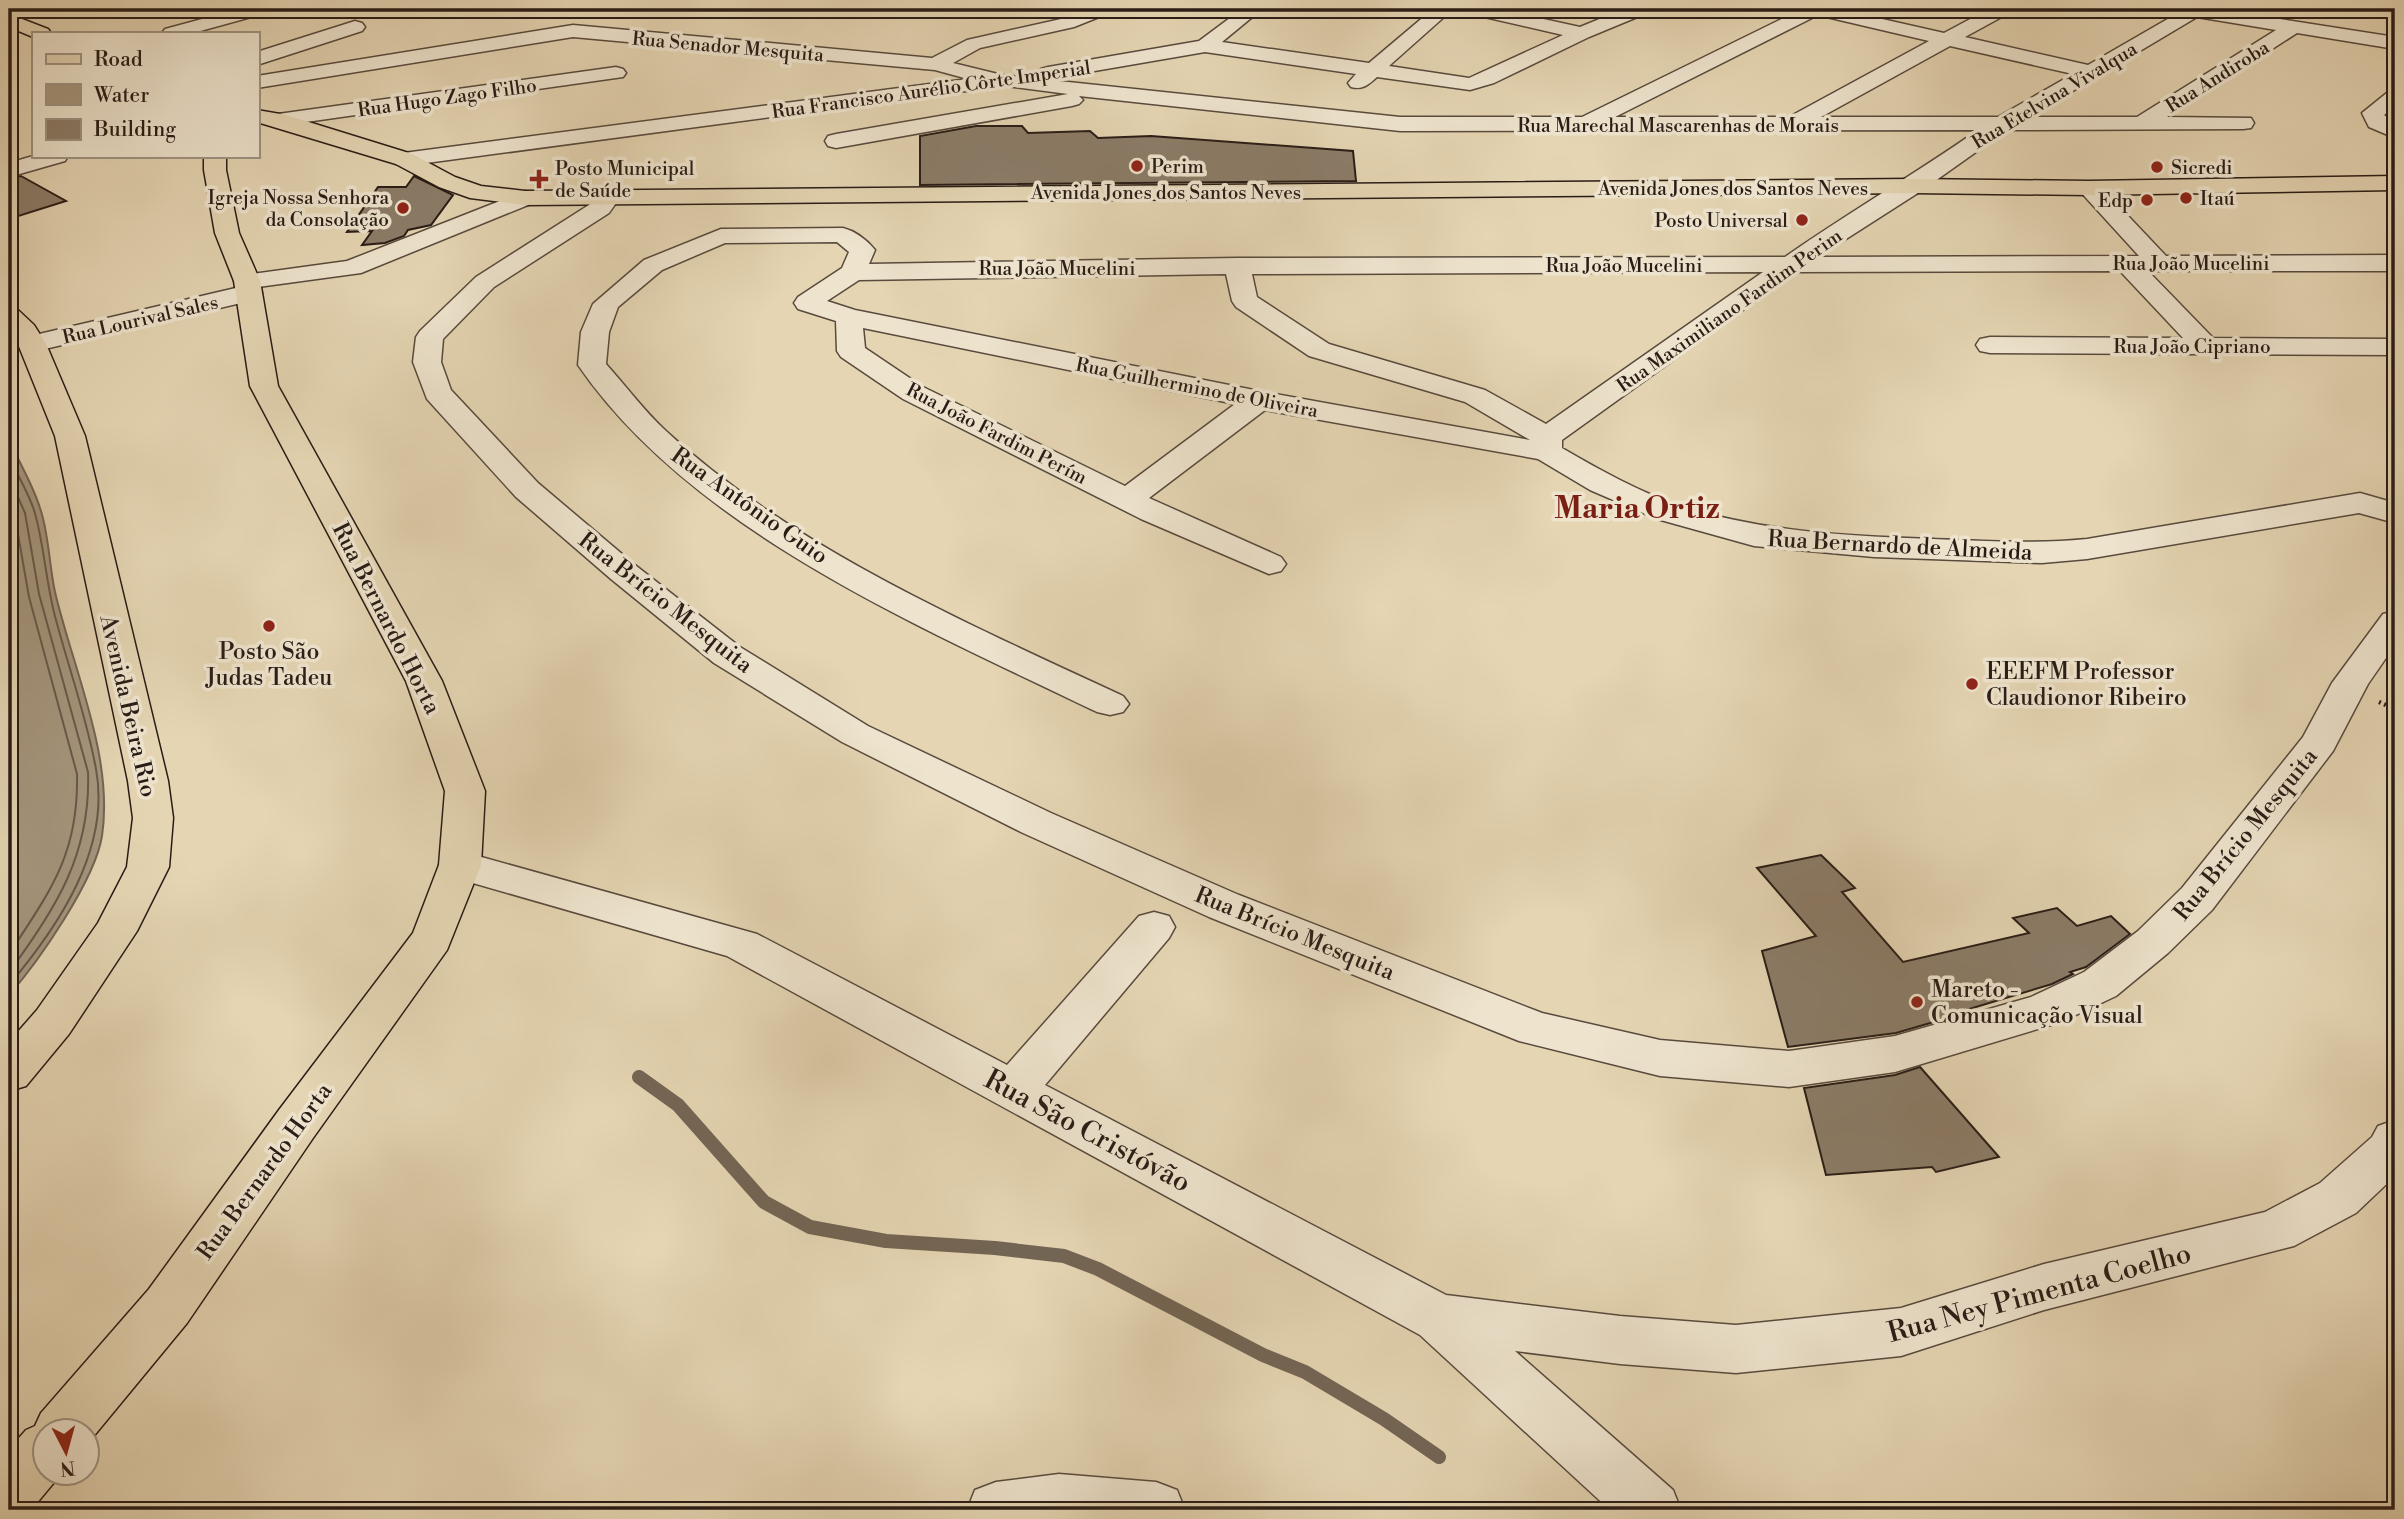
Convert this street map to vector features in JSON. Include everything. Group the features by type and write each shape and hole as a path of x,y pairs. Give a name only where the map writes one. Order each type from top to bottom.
{"main road":[{"path":"12,23 38,32"},
{"name":"Avenida Jones dos Santos Neves","path":"268,118 404,159 447,183 478,193 525,198 1913,187 2089,188 2395,183"},
{"name":"Rua Bernardo Horta","path":"73,1418 168,1306 296,1124 432,939 460,864 465,791 424,681 264,387 248,287 227,233 215,158"},
{"name":"Avenida Beira Rio","path":"9,316 32,344 70,436 148,781 153,818 148,867 115,931 53,1022 9,1073"},
{"path":"9,1492 32,1465"}],"street":[{"path":"176,32 258,9"},
{"path":"684,9 751,9"},
{"path":"935,64 974,44 1059,26 1102,9"},
{"path":"1205,46 1253,9"},
{"path":"1318,115 1444,9"},
{"path":"1474,9 1582,33"},
{"name":"Rua Francisco Aurélio Côrte Imperial","path":"404,159 764,114 1002,80 1205,46 1470,84 1640,9"},
{"path":"1582,126 1815,9 2092,72"},
{"path":"1791,125 2003,9"},
{"path":"2196,10 2395,43"},
{"name":"Rua Etelvina Vivalqua","path":"1913,187 2001,124 2196,10"},
{"path":"259,58 355,27"},
{"name":"Rua Andiroba","path":"2142,123 2292,28"},
{"name":"Rua Senador Mesquita","path":"259,82 441,42 573,31 935,64 1002,80 1115,93"},
{"path":"597,93 616,73 664,40"},
{"path":"828,71 850,57"},
{"name":"Rua Hugo Zago Filho","path":"268,118 616,73"},
{"path":"764,114 807,85"},
{"path":"836,141 1115,93"},
{"name":"Rua Marechal Mascarenhas de Morais","path":"1115,93 1400,124 1582,126 2243,123"},
{"path":"2395,96 2373,113 2377,122 2395,131"},
{"path":"550,141 578,112"},
{"path":"9,170 50,158"},
{"name":"Rua Maximiliano Fardim Perim","path":"1547,445 1838,232 1913,187"},
{"path":"2089,188 2159,263"},
{"name":"Rua Brício Mesquita","path":"609,196 601,208 485,282 430,337 427,362 437,393 527,490 623,572 727,655 855,734 1037,823 1224,906 1535,1029 1660,1058 1789,1069 1895,1054 2045,1010 2100,984 2153,942 2197,899 2320,742 2350,683 2395,621"},
{"name":"Rua Lourival Sales","path":"32,344 248,287 352,268 525,198"},
{"name":"Rua Antônio Guio","path":"853,272 862,250 843,235 721,236 653,265 606,304 595,332 592,365 661,443 733,499 811,550 932,619 1110,704"},
{"name":"Rua João Mucelini","path":"853,272 1237,266 2395,262"},
{"path":"2126,263 2206,346"},
{"name":"Rua Bernardo de Almeida","path":"1237,266 1245,301 1319,350 1475,396 1601,482 1668,512 1754,536 1874,547 2042,553 2087,549 2360,503 2395,513"},
{"path":"849,317 807,303 853,272"},
{"name":"Rua Guilhermino de Oliveira","path":"849,317 1259,400 1547,445"},
{"name":"Rua João Fardim Perím","path":"849,317 851,351 913,393 1028,452 1129,498 1152,512 1269,564"},
{"name":"Rua João Cipriano","path":"1990,345 2395,346"},
{"path":"1129,498 1259,400"},
{"name":"Rua São Cristóvão","path":"460,864 742,945 1439,1318 1652,1510"},
{"path":"1013,1090 1154,927"},
{"name":"Rua Ney Pimenta Coelho","path":"1439,1318 1620,1340 1737,1349 1901,1332 2044,1287 2276,1231 2338,1198 2392,1149 2395,1140"},
{"path":"996,1510 1059,1502 1156,1510"}],"water":[{"path":"9,440 34,491 43,518 55,592 97,744 104,806 102,836 89,875 50,941 9,995"}],"building":[{"name":"Perim","path":"976,126 1022,126 1028,133 1090,131 1098,138 1151,136 1353,151 1356,181 920,185 920,136"},
{"path":"21,176 66,201 9,219 9,179"},
{"name":"Igreja Nossa Senhora da Consolação","path":"414,176 453,195 431,225 408,230 404,236 385,243 362,245 372,231 347,232 378,187 406,187"},
{"path":"1821,855 1855,888 1842,892 1903,962 2029,933 2013,918 2057,908 2077,926 2111,916 2130,934 2086,967 2070,972 2073,974 2052,984 1966,1010 1968,1012 1896,1033 1788,1047 1762,951 1816,936 1757,868"},
{"path":"1920,1067 1999,1157 1936,1172 1932,1167 1826,1175 1804,1088 1895,1075"}],"waterway":[{"path":"639,1077 678,1105 764,1202 810,1227 886,1241 995,1248 1064,1256 1098,1269 1263,1355 1305,1372 1384,1419 1439,1457"}],"place":[{"name":"Perim","path":"1137,166"},
{"name":"Sicredi","path":"2157,167"},
{"name":"Posto Municipal de Saúde","path":"539,179"},
{"name":"Itaú","path":"2186,198"},
{"name":"Edp","path":"2147,200"},
{"name":"Igreja Nossa Senhora da Consolação","path":"403,208"},
{"name":"Posto Universal","path":"1802,220"},
{"name":"Posto São Judas Tadeu","path":"269,626"},
{"name":"EEEFM Professor Claudionor Ribeiro","path":"1972,684"},
{"name":"Mareto - Comunicação Visual","path":"1917,1002"}],"district":[{"name":"Maria Ortiz","path":"1637,508"}]}
